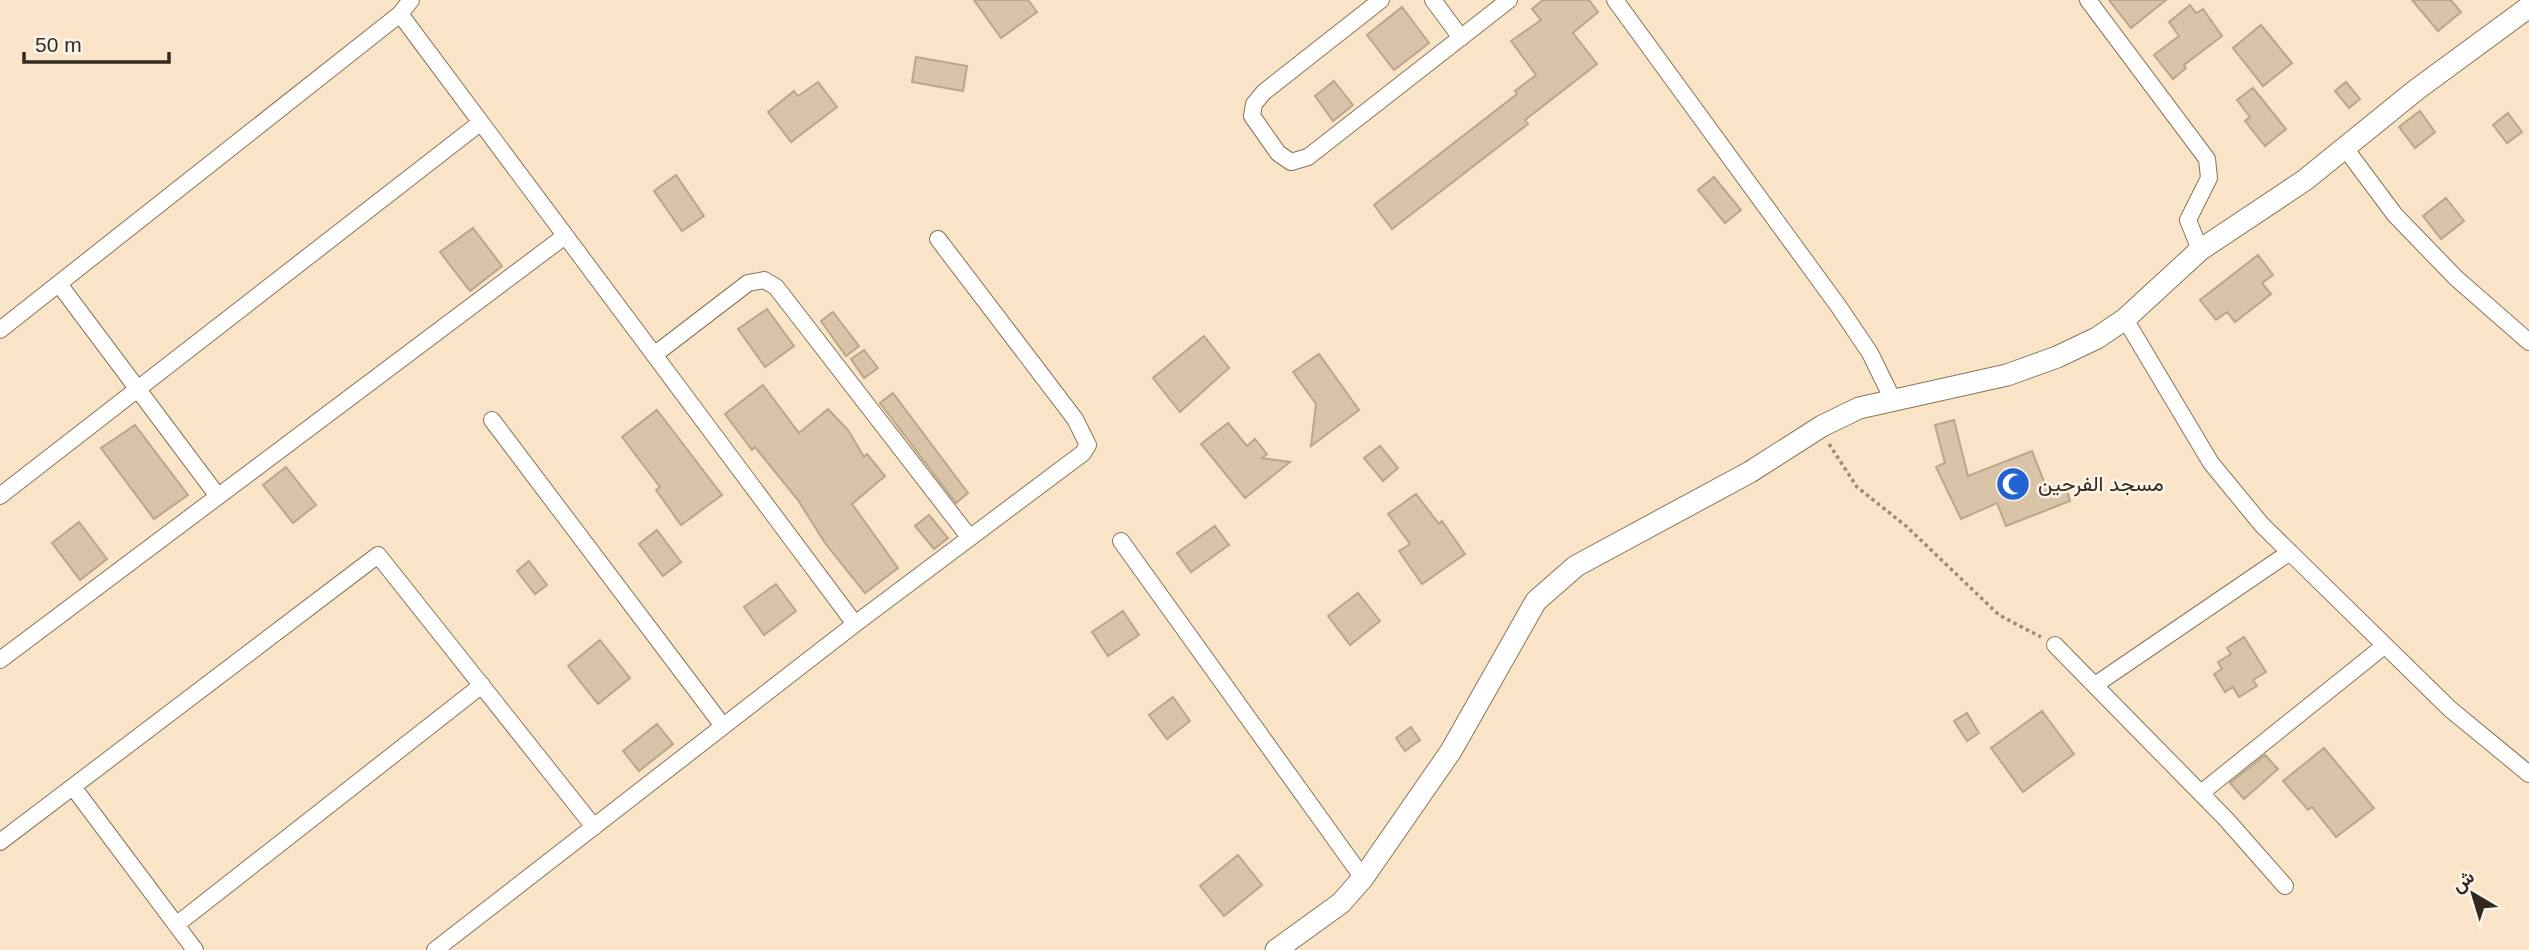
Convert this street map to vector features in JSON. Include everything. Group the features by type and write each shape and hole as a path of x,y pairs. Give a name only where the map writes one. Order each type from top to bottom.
{"street":[{"path":"0,330 400,14 411,0"},
{"path":"1381,0 1264,92 1254,104 1252,116 1278,153 1291,162 1308,157 1509,0"},
{"path":"1433,0 1461,37"},
{"path":"1615,0 1839,307 1870,353 1894,400"},
{"path":"2088,0 2207,159 2210,178 2188,220 2200,250"},
{"path":"1276,950 1341,903 1363,878 1451,751 1536,601 1576,566 1751,472 1822,426 1859,408 2007,375 2057,357 2097,338 2125,319 2200,250 2305,180 2524,6"},
{"path":"400,14 855,624"},
{"path":"0,496 480,123"},
{"path":"2345,148 2395,215 2456,278 2529,342"},
{"path":"0,660 565,236"},
{"path":"435,950 855,624 1083,453 1088,445 1075,419 938,239"},
{"path":"654,355 748,283 764,280 776,287 970,538"},
{"path":"60,284 217,495"},
{"path":"2125,319 2211,463 2262,525 2450,709 2529,775"},
{"path":"492,420 723,726"},
{"path":"1121,541 1363,878"},
{"path":"2095,685 2290,552"},
{"path":"0,842 379,555 594,827"},
{"path":"2055,645 2201,793 2285,886"},
{"path":"2201,793 2384,646"},
{"path":"176,925 482,685"},
{"path":"73,787 195,950"}],"path":[{"path":"1822,426 1831,450 1857,487 1906,526 1999,615 2055,645"}],"building":[{"path":"974,0 1028,0 1037,12 1001,38"},
{"path":"1543,0 1589,0 1598,12 1573,33 1597,64 1525,120 1528,124 1392,229 1374,205 1517,94 1515,91 1536,75 1511,41 1541,20 1532,9"},
{"path":"2109,0 2166,0 2131,28"},
{"path":"2412,0 2451,0 2461,12 2438,31"},
{"path":"2190,5 2196,13 2203,9 2222,36 2184,65 2186,68 2173,79 2154,55 2179,36 2169,22"},
{"path":"1402,7 1429,43 1394,70 1367,35"},
{"path":"2261,25 2292,63 2263,86 2233,48"},
{"path":"916,57 967,66 963,91 912,82"},
{"path":"1334,81 1353,105 1333,121 1315,96"},
{"path":"818,82 837,107 791,142 768,112 794,91 798,96"},
{"path":"2346,82 2360,99 2349,108 2335,91"},
{"path":"2253,88 2286,129 2265,146 2245,121 2250,117 2237,100"},
{"path":"2420,111 2435,132 2415,148 2399,127"},
{"path":"2508,113 2522,132 2507,143 2493,125"},
{"path":"676,175 704,216 682,231 654,191"},
{"path":"1714,177 1741,210 1725,223 1698,190"},
{"path":"2446,198 2464,221 2441,239 2423,216"},
{"path":"473,228 502,266 470,291 440,252"},
{"path":"2258,255 2273,275 2262,283 2271,294 2235,322 2227,312 2216,320 2200,300"},
{"path":"767,309 794,346 765,367 738,329"},
{"path":"833,312 859,346 846,356 821,321"},
{"path":"1204,336 1229,368 1180,412 1153,378"},
{"path":"864,350 878,368 864,378 851,359"},
{"path":"1319,354 1359,410 1311,446 1316,404 1293,372"},
{"path":"763,385 799,433 828,409 848,430 864,457 867,454 885,476 852,504 898,568 865,593 825,543 798,500 755,447 752,450 725,414"},
{"path":"893,393 968,493 956,503 880,403"},
{"path":"657,410 722,495 681,525 656,490 660,487 622,437"},
{"path":"1954,420 1968,476 2032,451 2047,489 2065,484 2070,501 2006,526 1997,503 1961,519 1936,467 1945,463 1935,425"},
{"path":"1228,423 1247,446 1255,439 1267,454 1262,458 1290,462 1245,498 1201,444"},
{"path":"135,425 188,495 154,519 101,448"},
{"path":"1380,446 1398,468 1383,481 1364,458"},
{"path":"286,467 316,505 293,523 263,485"},
{"path":"1416,494 1439,524 1442,521 1465,554 1422,584 1399,551 1410,544 1388,514"},
{"path":"929,515 948,538 934,549 915,526"},
{"path":"79,522 107,559 80,580 52,543"},
{"path":"1215,526 1229,545 1191,572 1177,553"},
{"path":"657,530 681,562 663,576 639,544"},
{"path":"529,561 547,585 535,594 517,571"},
{"path":"776,584 796,611 764,635 744,607"},
{"path":"1358,593 1380,621 1350,645 1328,616"},
{"path":"1123,611 1139,635 1108,656 1092,632"},
{"path":"2244,637 2266,672 2253,680 2257,686 2239,697 2233,687 2225,692 2214,674 2222,669 2218,662 2231,654 2227,648"},
{"path":"600,640 630,678 598,704 568,666"},
{"path":"1173,697 1190,721 1167,739 1149,715"},
{"path":"2042,711 2074,754 2023,792 1991,748"},
{"path":"1967,713 1979,733 1967,741 1954,721"},
{"path":"657,724 673,744 639,771 623,751"},
{"path":"1411,727 1420,740 1405,751 1396,738"},
{"path":"2324,748 2374,808 2336,837 2312,807 2308,810 2283,781"},
{"path":"2265,755 2278,769 2244,799 2230,783"},
{"path":"1238,855 1262,885 1224,916 1200,886"}],"place":[{"name":"مسجد الفرحين","path":"2013,484"}]}
